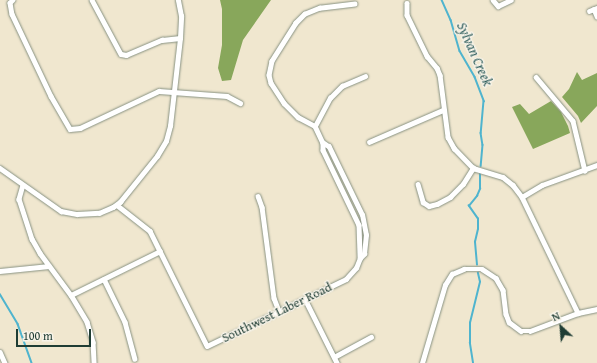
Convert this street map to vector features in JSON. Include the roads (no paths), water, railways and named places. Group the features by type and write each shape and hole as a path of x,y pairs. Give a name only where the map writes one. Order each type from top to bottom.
{"street":[{"path":"92,0 121,54 126,55 162,40 180,38"},
{"path":"0,168 61,211 78,214 92,214 102,212 117,205 157,156 166,141 170,126 180,38 181,16 178,0"},
{"path":"493,0 498,6 511,0"},
{"path":"12,1 12,14 37,67 70,129 80,128 159,90 227,96 240,103"},
{"path":"407,3 407,15 427,56 437,68 440,76 448,137 454,148 473,168 503,177 513,185 522,197 578,313"},
{"path":"355,4 320,8 305,14 296,23 271,65 270,78 279,96 298,118 315,126 330,98 342,86 365,76"},
{"path":"593,10 597,16"},
{"path":"536,77 573,121 584,170"},
{"path":"370,142 444,110"},
{"name":"Southwest Laber Road","path":"160,251 207,346 346,279 356,268 360,258 364,254 366,247 365,224 329,147 323,143 315,126"},
{"path":"522,197 542,185 597,165"},
{"path":"418,184 423,202 429,206 437,204 450,197 463,184 473,168"},
{"path":"24,185 21,189 19,199 34,244 71,295 90,329 93,342 94,363"},
{"path":"258,196 262,207 274,298 279,311"},
{"path":"71,295 160,251 150,231 117,205"},
{"path":"0,271 49,266"},
{"path":"422,363 443,290 452,274 464,269 482,269 496,278 503,290 506,314 509,322 521,331 530,331 578,313 597,309"},
{"path":"104,279 125,322 135,359"},
{"path":"305,299 336,363"},
{"path":"334,357 371,336"},
{"path":"0,352 5,363"}],"waterway":[{"name":"Sylvan Creek","path":"442,0 451,20 460,51 475,77 484,101 481,133 483,145 481,166"},
{"name":"Sylvan Creek","path":"477,265 475,242 478,229 478,219 469,206 477,196 480,189 480,174"},
{"name":"Sylvan Creek","path":"473,363 470,343 470,323 480,282 478,273"},
{"path":"0,294 18,324 32,363"}]}
